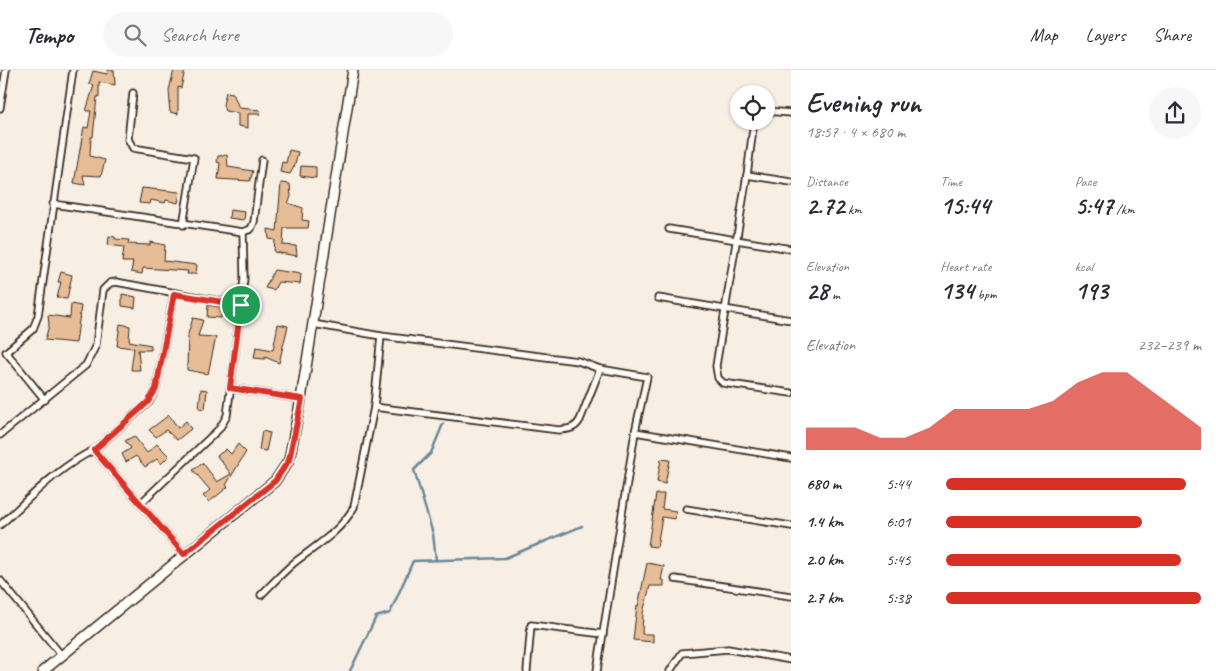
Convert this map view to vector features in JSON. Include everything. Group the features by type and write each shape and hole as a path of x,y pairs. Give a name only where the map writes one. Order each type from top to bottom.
{"street":[{"path":"0,108 6,70"},
{"path":"45,400 6,352 33,329 37,322 73,70"},
{"path":"43,671 275,481 289,460 302,399 353,70"},
{"path":"133,93 129,144 133,148 194,158 183,225"},
{"path":"775,112 791,113"},
{"path":"753,130 716,366 720,381 723,383 791,392"},
{"path":"53,204 183,225 243,232 251,229 254,222 262,160"},
{"path":"747,175 791,182"},
{"path":"669,229 791,249"},
{"path":"141,503 224,424 227,416 244,279 243,232"},
{"path":"0,435 86,365 93,353 106,285 116,282 241,305"},
{"path":"0,525 62,470 81,456 94,450 148,402 156,389 174,294"},
{"path":"658,298 791,320"},
{"path":"313,324 381,336 578,362 600,369 647,377 635,432 598,671"},
{"path":"261,595 293,564 328,537 349,517 357,498 374,407 381,336"},
{"path":"374,407 559,430 572,429 577,426 580,420 600,369"},
{"path":"230,388 302,399"},
{"path":"635,432 791,458"},
{"path":"94,450 184,554"},
{"path":"686,509 791,526"},
{"path":"675,579 791,596"},
{"path":"0,580 62,656"},
{"path":"527,671 531,625 603,634"},
{"path":"670,671 682,652 728,649 791,660"}],"building":[{"path":"108,70 114,70 115,85 99,82 99,97 97,97 93,137 91,137 90,156 105,160 101,176 83,175 85,185 74,183 84,127 88,128 91,111 86,111 94,85 89,84 93,71 107,74"},
{"path":"174,70 185,70 181,88 178,87 178,114 170,112 169,103 169,90"},
{"path":"226,92 233,93 239,108 260,110 260,114 248,114 248,128 238,126 238,113 225,111 223,105"},
{"path":"289,150 298,152 295,165 290,174 280,172 282,162 286,163"},
{"path":"227,155 228,167 253,171 250,181 218,179 220,163 217,162 218,156"},
{"path":"301,166 316,167 316,178 300,176"},
{"path":"281,183 290,184 291,197 288,203 303,208 302,220 309,221 308,228 284,228 283,245 296,246 297,256 274,252 275,240 269,239 268,229 277,231"},
{"path":"142,188 180,192 178,203 166,200 165,203 151,200 150,204 139,203"},
{"path":"230,210 245,212 244,220 229,218"},
{"path":"109,236 115,237 115,239 129,240 128,244 150,245 150,242 165,245 164,261 197,265 196,274 187,274 188,271 143,268 142,274 131,272 133,262 122,262 124,247 108,245"},
{"path":"274,270 301,274 300,284 278,282 274,290 265,288"},
{"path":"61,272 72,275 67,299 57,298 61,282 58,282"},
{"path":"122,294 136,297 135,308 122,306"},
{"path":"71,304 81,306 76,343 45,340 49,325 48,315 70,318"},
{"path":"208,305 223,308 221,318 207,317"},
{"path":"193,318 203,320 198,336 216,337 208,374 187,370 188,334"},
{"path":"120,324 130,326 129,341 151,345 151,350 138,350 140,370 131,370 134,348 117,346"},
{"path":"278,324 288,326 279,363 265,357 265,359 254,358 256,347 273,350"},
{"path":"201,389 207,390 205,409 199,408"},
{"path":"169,415 178,428 186,421 191,429 177,440 166,430 156,437 149,430"},
{"path":"262,431 270,433 266,451 259,450"},
{"path":"134,436 147,453 157,444 169,456 161,464 157,459 145,467 136,456 126,462 122,454 131,448 125,441"},
{"path":"238,444 246,452 226,485 228,487 209,502 203,496 210,490 193,470 203,463 217,482 231,474 217,456 226,449 231,454"},
{"path":"661,459 670,460 665,484 657,482"},
{"path":"656,494 664,494 662,509 676,511 675,519 662,517 657,547 648,546"},
{"path":"647,563 664,566 661,580 664,580 664,586 650,586 643,613 642,634 653,634 653,642 633,640 637,605"}],"waterway":[{"path":"436,560 433,534 414,470 431,453 443,424"},
{"path":"350,671 376,617 390,613 413,561 505,558 582,526"}],"route":[{"path":"174,294 241,305 230,388 302,399 289,460 275,481 184,554 94,450 148,402 156,389 174,294"}]}
